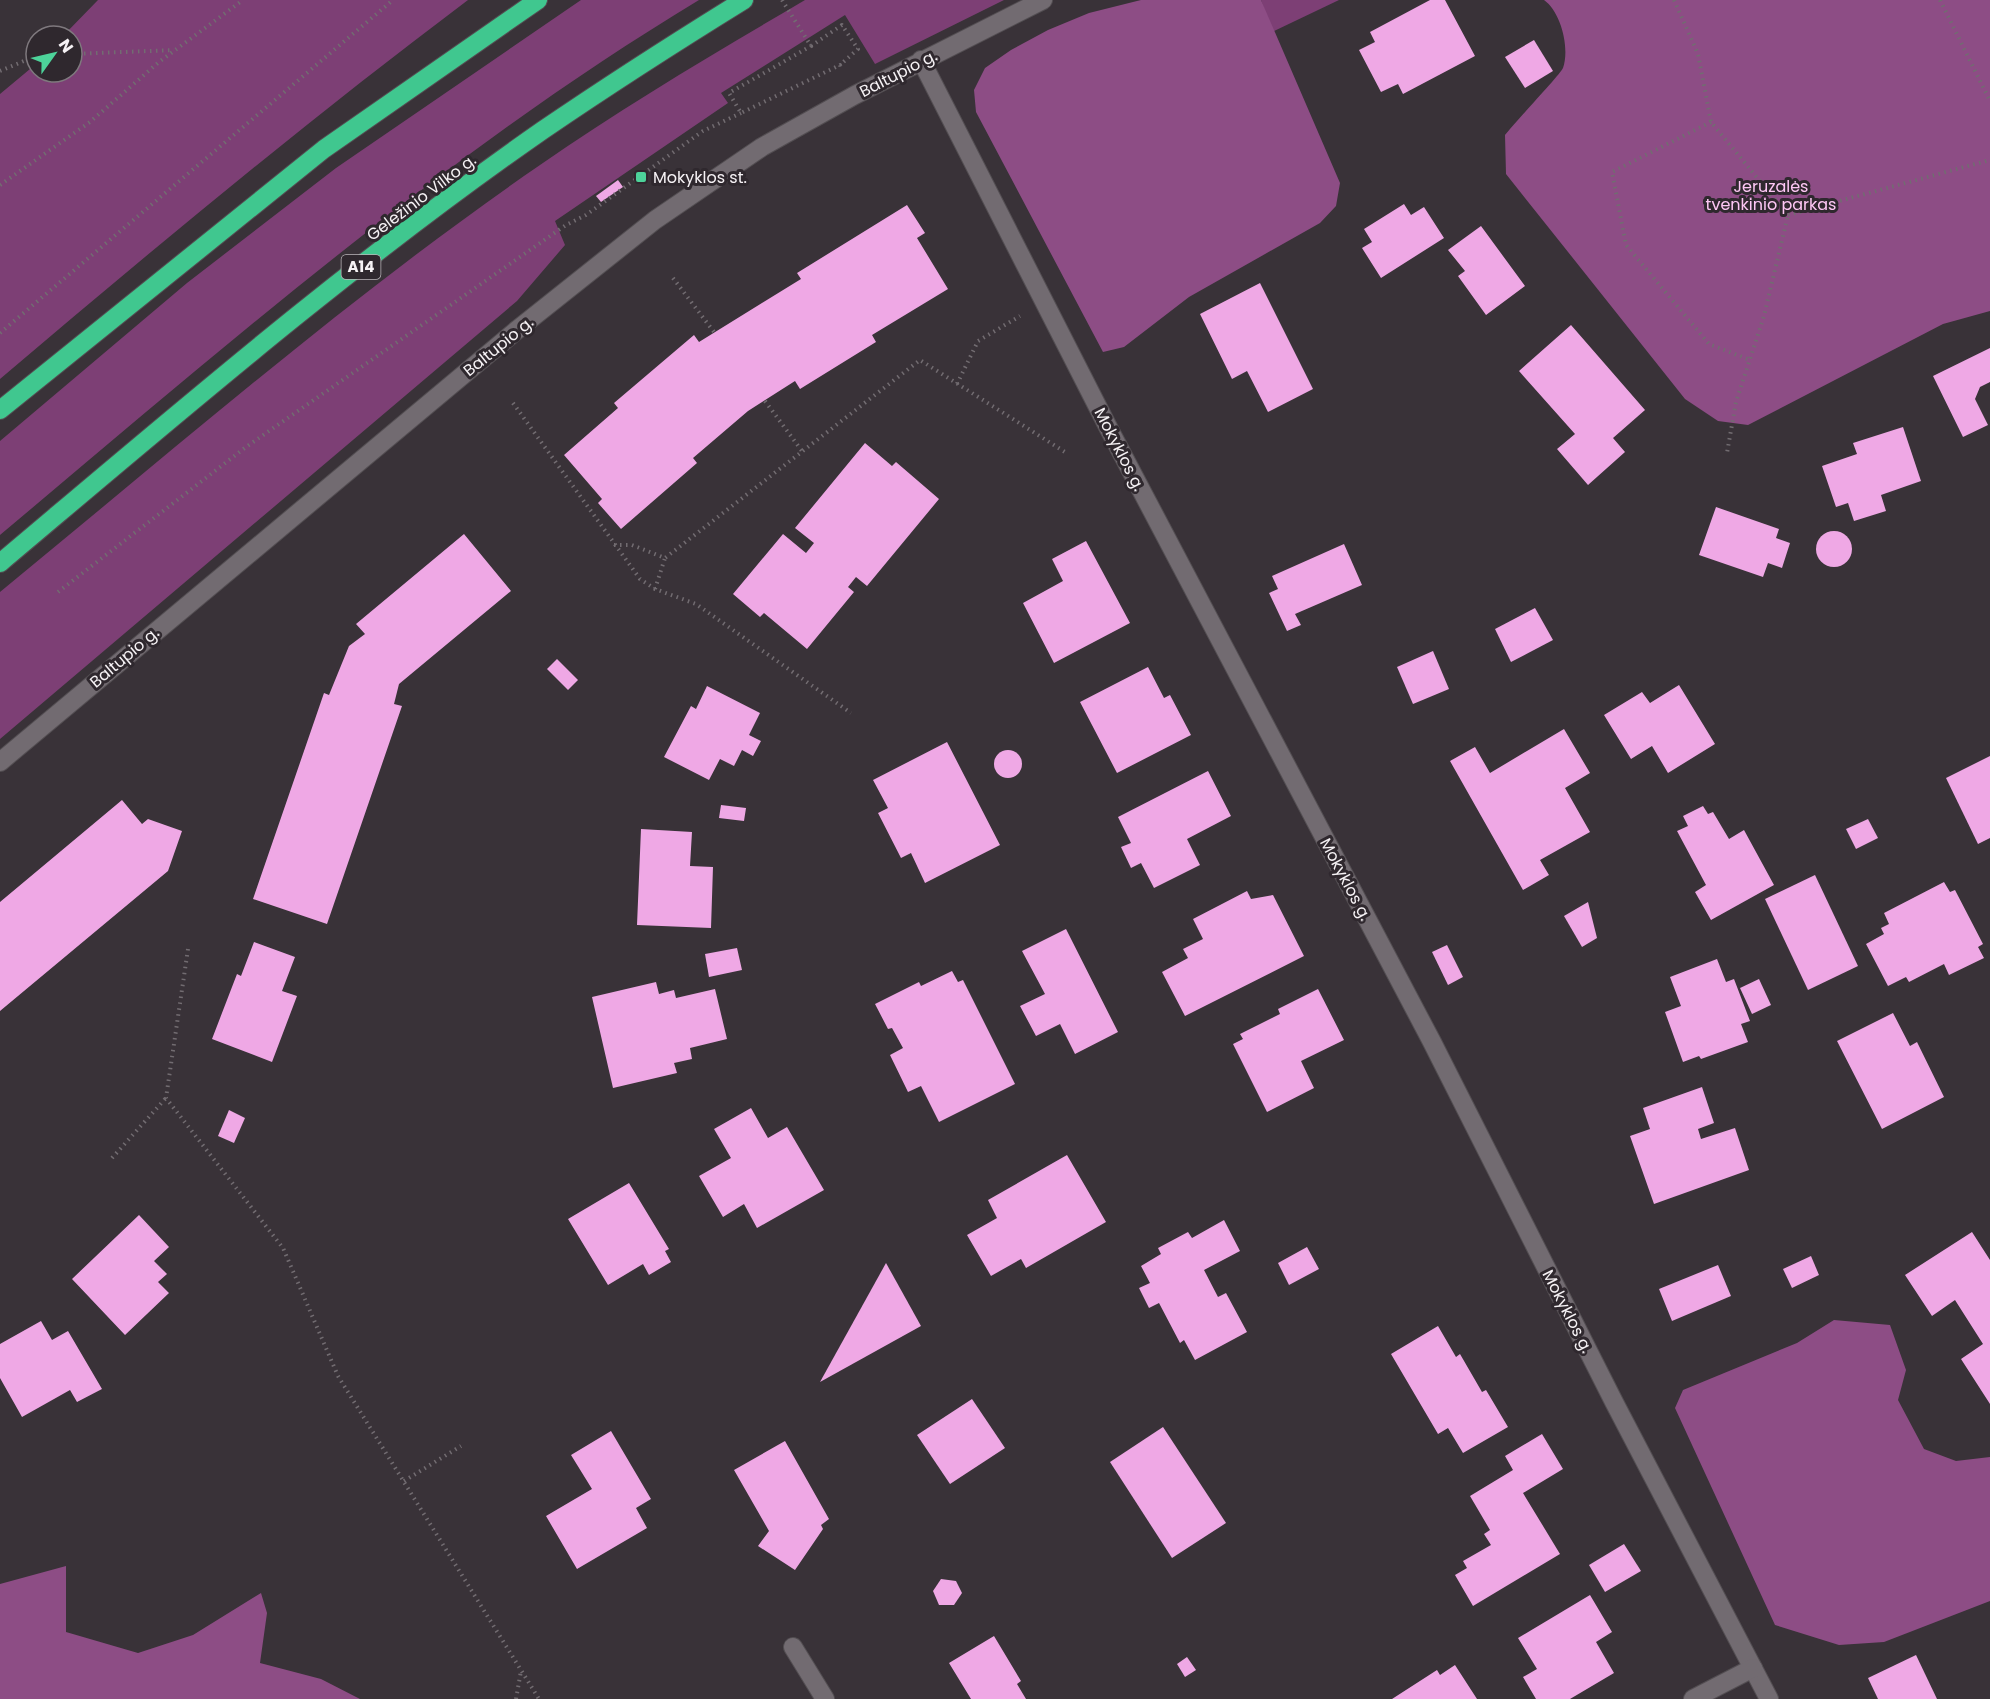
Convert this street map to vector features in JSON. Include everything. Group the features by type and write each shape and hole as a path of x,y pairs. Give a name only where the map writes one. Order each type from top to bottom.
{"highway":[{"path":"0,410 324,149 538,0"},
{"name":"Geležinio Vilko g.","path":"0,563 237,363 392,243 541,132 652,57 744,0"}],"street":[{"name":"Baltupio g.","path":"0,762 518,329 655,220 762,147 921,60 1043,0"},
{"name":"Mokyklos g.","path":"921,60 1044,302 1432,1042 1614,1402 1769,1699"},
{"path":"793,1647 825,1699"},
{"path":"1693,1699 1752,1668"}],"path":[{"path":"0,185 90,122 175,50 243,0"},
{"path":"0,333 393,0"},
{"path":"782,0 811,46"},
{"path":"1674,0 1698,54 1710,122 1788,215"},
{"path":"1940,0 1990,101"},
{"path":"58,592 246,447 556,232 586,215 704,130 741,113 840,65 858,49 842,25 811,46 729,93 741,113"},
{"path":"84,54 175,50"},
{"path":"0,71 24,61"},
{"path":"840,65 855,95"},
{"path":"1710,122 1612,172 1626,245 1709,344 1750,360"},
{"path":"1788,215 1990,160"},
{"path":"1727,453 1736,402 1764,316 1788,215"},
{"path":"674,278 714,332"},
{"path":"957,384 978,341 1044,302"},
{"path":"655,589 665,558 920,360 1068,454"},
{"path":"765,401 802,451"},
{"path":"513,403 640,579 655,589 696,604 851,713"},
{"path":"614,544 632,545 665,558"},
{"path":"112,1158 166,1098 188,949"},
{"path":"166,1098 283,1248 338,1376 539,1699"},
{"path":"404,1481 461,1446"},
{"path":"516,1699 521,1670"}],"shaded area":[{"path":"98,0 468,0 231,186 0,379 0,94 24,74 24,84 84,84 84,24 75,24"},
{"path":"581,0 699,0 606,59 515,121 426,187 253,323 0,535 0,441 187,283 336,168"},
{"path":"805,0 1004,0 875,64 845,15 721,93 728,103 555,221 565,245 517,301 0,739 0,592 333,319 470,215 605,121"},
{"path":"1261,0 1339,0 1272,32"}],"green space":[{"path":"1141,0 1261,0 1340,183 1336,206 1320,223 1189,297 1124,347 1103,352 976,112 974,90 985,68 1011,50 1048,30 1089,13"},
{"name":"Jeruzalės tvenkinio parkas","path":"1544,0 1990,0 1990,311 1943,324 1748,425 1718,421 1685,399 1506,174 1505,135 1560,72 1565,60 1565,41 1559,22"},
{"path":"1834,1320 1890,1325 1906,1370 1898,1400 1924,1449 1956,1461 1990,1457 1990,1601 1884,1642 1839,1645 1775,1625 1675,1408 1683,1390 1797,1343"},
{"path":"66,1566 66,1632 138,1653 193,1635 261,1593 267,1613 260,1663 321,1679 360,1699 0,1699 0,1584"}],"building":[{"path":"1430,0 1445,0 1475,56 1403,94 1398,84 1381,92 1359,50 1375,42 1370,32"},
{"path":"1534,40 1553,71 1525,88 1505,57"},
{"path":"618,180 623,187 601,202 596,196"},
{"path":"1404,204 1411,215 1424,207 1444,238 1381,278 1362,248 1372,242 1364,229"},
{"path":"907,205 925,233 917,238 948,289 872,335 876,342 800,389 795,381 748,411 693,458 697,463 621,529 598,503 602,499 564,455 618,408 614,403 694,335 699,342 801,279 797,273"},
{"path":"1481,226 1525,286 1486,315 1458,276 1465,271 1448,250"},
{"path":"1260,283 1313,389 1268,412 1247,371 1232,379 1200,314"},
{"path":"1571,325 1645,410 1613,438 1625,452 1588,485 1557,449 1575,434 1519,371"},
{"path":"1990,348 1990,382 1980,387 1975,399 1988,425 1963,437 1933,376"},
{"path":"1903,427 1921,481 1881,495 1886,511 1854,521 1848,503 1836,507 1822,466 1857,454 1853,443"},
{"path":"865,443 892,466 896,462 939,499 867,586 856,577 848,587 854,592 807,649 764,613 760,617 733,594 783,534 806,553 814,543 795,528"},
{"path":"1716,507 1779,529 1776,538 1790,543 1782,568 1768,563 1763,577 1699,555"},
{"path":"1834,531 1847,536 1852,549 1847,562 1834,567 1821,562 1816,549 1821,536"},
{"path":"464,534 511,591 399,684 394,704 402,706 327,924 253,899 324,693 329,695 349,646 365,634 356,624"},
{"path":"1086,541 1130,623 1054,663 1023,603 1063,581 1052,559"},
{"path":"1344,544 1362,585 1295,614 1301,625 1287,631 1269,593 1278,589 1272,576"},
{"path":"1535,608 1553,640 1511,662 1495,629"},
{"path":"1433,651 1449,689 1413,704 1397,667"},
{"path":"557,659 578,680 568,690 547,669"},
{"path":"1148,667 1164,698 1170,695 1191,735 1117,773 1080,702"},
{"path":"1679,685 1715,744 1668,773 1652,746 1631,759 1604,715 1642,692 1650,703"},
{"path":"707,686 760,713 749,735 761,741 753,756 742,750 734,766 720,759 709,780 664,757 691,706 696,709"},
{"path":"1564,729 1590,773 1565,788 1590,832 1540,860 1549,875 1523,890 1450,761 1475,747 1490,773"},
{"path":"947,742 1000,845 925,883 911,853 901,858 878,813 888,808 873,780"},
{"path":"1008,750 1018,754 1022,764 1018,774 1008,778 998,774 994,764 998,754"},
{"path":"1990,756 1990,838 1978,844 1946,778"},
{"path":"1208,771 1231,816 1187,839 1200,865 1154,888 1141,863 1131,868 1121,847 1131,843 1118,817"},
{"path":"122,800 142,824 148,819 182,831 168,871 0,1011 0,902"},
{"path":"721,805 746,808 744,821 719,818"},
{"path":"1703,806 1708,814 1713,812 1729,839 1744,830 1774,885 1711,920 1695,892 1706,885 1677,831 1688,826 1683,816"},
{"path":"1868,819 1878,838 1856,849 1846,829"},
{"path":"641,829 692,832 690,866 713,867 711,928 637,925"},
{"path":"1815,875 1858,966 1808,990 1765,899"},
{"path":"1944,882 1950,892 1955,890 1983,944 1978,947 1984,958 1949,975 1944,964 1909,982 1906,977 1888,986 1866,944 1884,934 1881,928 1889,924 1884,913"},
{"path":"1247,891 1251,899 1273,895 1304,956 1185,1016 1162,972 1188,958 1183,949 1203,939 1193,919"},
{"path":"1588,902 1597,938 1582,947 1564,916"},
{"path":"1066,929 1118,1032 1075,1054 1060,1024 1036,1036 1020,1006 1045,994 1022,951"},
{"path":"254,942 295,957 282,991 297,996 272,1062 212,1039 237,974 241,976"},
{"path":"1447,945 1463,977 1448,985 1432,952"},
{"path":"737,948 742,970 709,977 705,954"},
{"path":"1717,959 1726,982 1734,979 1750,1021 1741,1024 1748,1042 1701,1059 1699,1056 1683,1062 1665,1012 1681,1006 1670,977"},
{"path":"952,971 958,982 963,980 1015,1084 939,1122 921,1086 908,1092 890,1055 903,1048 892,1028 888,1029 875,1004 919,982 921,986"},
{"path":"1759,979 1771,1005 1752,1014 1740,988"},
{"path":"656,982 659,994 674,990 676,998 715,989 727,1039 690,1048 692,1059 674,1063 677,1073 613,1088 592,997"},
{"path":"1318,989 1344,1040 1301,1061 1314,1088 1267,1112 1233,1044 1243,1039 1240,1034 1280,1014 1278,1009"},
{"path":"1893,1013 1910,1046 1917,1042 1944,1097 1882,1129 1837,1041"},
{"path":"1702,1087 1714,1123 1698,1129 1701,1139 1735,1128 1749,1170 1654,1204 1630,1136 1650,1129 1643,1108"},
{"path":"751,1108 768,1138 787,1127 824,1190 757,1228 744,1204 723,1217 699,1176 731,1158 714,1129"},
{"path":"229,1110 245,1118 234,1143 218,1136"},
{"path":"1067,1155 1106,1222 1026,1268 1021,1259 991,1276 967,1235 997,1218 988,1200"},
{"path":"629,1183 669,1249 665,1251 671,1262 649,1275 643,1264 608,1285 568,1219"},
{"path":"139,1215 169,1247 154,1261 167,1274 158,1282 169,1293 125,1335 72,1279"},
{"path":"1224,1220 1240,1251 1204,1270 1218,1297 1226,1293 1247,1332 1195,1360 1184,1340 1180,1343 1159,1303 1149,1308 1139,1288 1150,1283 1141,1266 1161,1254 1158,1248 1188,1232 1192,1238"},
{"path":"1972,1232 1990,1260 1990,1404 1961,1359 1983,1344 1955,1300 1932,1316 1905,1275"},
{"path":"1307,1247 1319,1269 1289,1285 1278,1263"},
{"path":"1811,1256 1819,1275 1792,1288 1783,1269"},
{"path":"886,1263 921,1326 820,1382"},
{"path":"1718,1265 1731,1296 1672,1321 1659,1289"},
{"path":"41,1321 52,1340 68,1331 102,1389 77,1402 70,1390 22,1417 0,1378 0,1344"},
{"path":"1438,1326 1456,1357 1460,1354 1482,1392 1486,1390 1508,1427 1463,1453 1448,1428 1438,1434 1391,1354"},
{"path":"972,1399 1005,1448 950,1484 917,1435"},
{"path":"1163,1427 1226,1523 1172,1558 1110,1462"},
{"path":"611,1431 651,1499 636,1508 647,1528 577,1569 546,1516 592,1489 571,1455"},
{"path":"1542,1434 1563,1469 1523,1493 1560,1554 1473,1606 1455,1575 1467,1568 1463,1561 1491,1545 1484,1534 1490,1530 1470,1496 1513,1470 1505,1456"},
{"path":"785,1441 829,1519 821,1525 823,1529 795,1570 758,1546 769,1531 734,1470"},
{"path":"1624,1544 1641,1571 1605,1592 1589,1565"},
{"path":"941,1579 956,1581 962,1593 954,1605 939,1605 933,1591"},
{"path":"1590,1595 1612,1632 1596,1642 1614,1673 1570,1699 1536,1699 1523,1677 1537,1669 1518,1638"},
{"path":"994,1636 1021,1681 1017,1684 1026,1699 971,1699 949,1663"},
{"path":"1916,1655 1937,1699 1878,1699 1868,1678"},
{"path":"1187,1657 1196,1670 1185,1677 1177,1664"},
{"path":"1455,1665 1477,1699 1392,1699 1437,1670 1440,1675"}],"place":[{"name":"Mokyklos st.","path":"641,177"}]}
